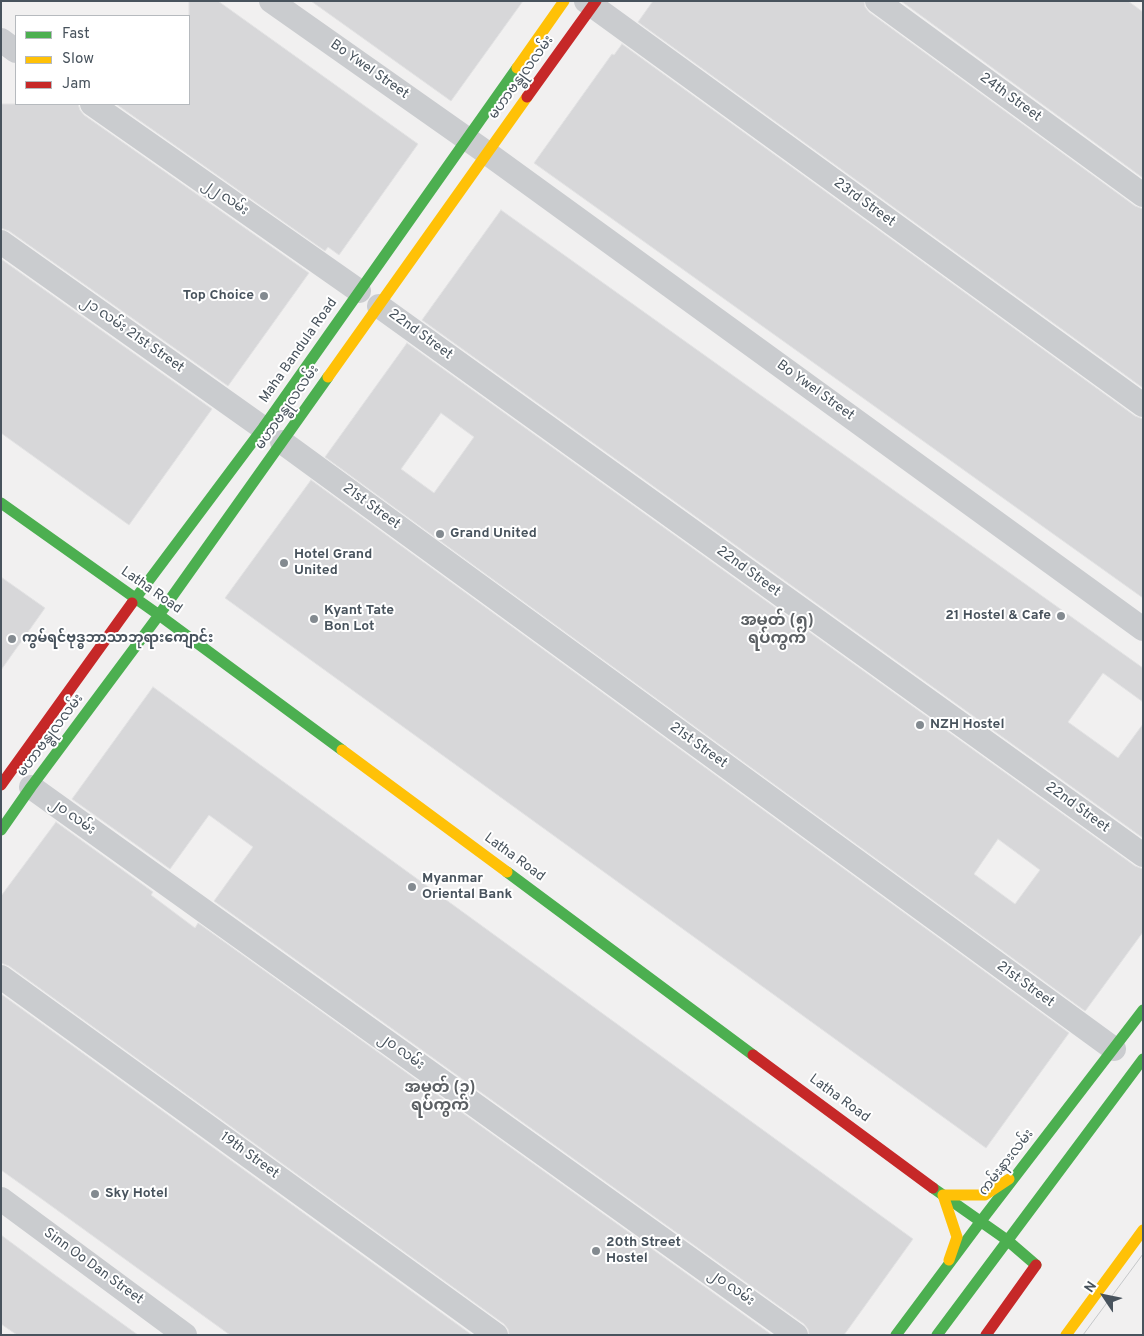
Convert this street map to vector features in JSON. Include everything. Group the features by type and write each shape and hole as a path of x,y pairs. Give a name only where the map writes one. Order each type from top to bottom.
{"main road":[{"name":"မဟာဗန္ဓုလလမ်း","path":"1,830 159,615 282,442 328,357 379,306 564,1"},
{"name":"မဟာဗန္ဓုလလမ်း","path":"359,291 591,3"},
{"name":"Maha Bandula Road","path":"263,428 328,357 359,291"},
{"name":"မဟာဗန္ဓုလလမ်း","path":"4,774 263,428"},
{"name":"Latha Road","path":"1,503 159,615 943,1195 1007,1240 1036,1265 986,1335"},
{"name":"ကမ်းနားလမ်း","path":"896,1335 1143,1010"},
{"path":"937,1335 1143,1059"},
{"path":"947,1266 957,1236 943,1195 985,1195 1020,1172"},
{"path":"1066,1335 1143,1230"}],"street":[{"name":"Bo Ywel Street","path":"271,1 477,146 1143,630"},
{"name":"24th Street","path":"877,1 1143,194"},
{"name":"23rd Street","path":"591,3 1143,405"},
{"path":"1,40 15,50"},
{"name":"၂၂ လမ်း","path":"93,105 359,291"},
{"name":"၂၁ လမ်း 21st Street","path":"1,242 263,428"},
{"name":"22nd Street","path":"379,306 1143,856"},
{"name":"21st Street","path":"282,442 1114,1049"},
{"name":"၂၀ လမ်း","path":"31,787 796,1335"},
{"name":"19th Street","path":"1,977 496,1335"},
{"name":"Sinn Oo Dan Street","path":"1,1199 185,1335"}],"building":[{"path":"189,1 218,1 418,144 339,255 328,247 325,251 117,105 190,105"},
{"path":"311,1 523,1 451,101"},
{"path":"653,1 864,1 865,7 869,12 1135,206 1143,209 1143,388 638,22"},
{"path":"901,1 1128,1 1143,12 1143,178"},
{"path":"622,44 1135,416 1143,419 1143,598 534,163 612,54 614,55"},
{"path":"1,104 78,105 84,115 309,273 228,386 9,231 1,228"},
{"path":"501,210 1143,668 1143,702 1103,673 1068,722 1118,758 1143,724 1143,838 422,320"},
{"path":"1,259 212,409 129,525 1,433"},
{"path":"407,343 1135,866 1143,869 1143,932 1085,1011 325,457","holes":["441,413 474,437 434,493 401,469","998,839 1040,870 1015,904 974,874"]},
{"path":"311,480 1069,1033 986,1148 225,598"},
{"name":"ကွမ်ရင်ဗုဒ္ဓဘာသာဘုရားကျောင်း","path":"1,577 45,608 1,670"},
{"path":"153,687 913,1239 844,1335 809,1335 808,1329 804,1324 214,901 253,847 209,815 170,869 72,799"},
{"path":"56,822 153,892 151,895 195,928 198,923 772,1335 509,1335 508,1329 504,1324 9,966 1,963 1,896"},
{"path":"1,994 472,1335 230,1335 1,1170"},
{"path":"1,1235 138,1335 17,1335 1,1324"}],"tram line":[{"path":"1083,1335 1143,1254"}],"traffic: fast":[{"path":"132,603 263,428 517,68"},
{"path":"1,830 159,615 328,377"},
{"path":"1,503 159,615 342,750"},
{"path":"507,872 753,1055"},
{"path":"896,1335 1143,1010"},
{"path":"937,1335 1143,1059"},
{"path":"933,1188 1007,1240 1036,1265"}],"traffic: slow":[{"path":"517,68 564,1"},
{"path":"328,377 527,97"},
{"path":"342,750 507,872"},
{"path":"949,1260 957,1237 943,1195 985,1195 1009,1179"},
{"path":"1066,1335 1143,1230"}],"traffic: jam":[{"path":"527,97 596,1"},
{"path":"1,785 132,603"},
{"path":"753,1055 933,1188"},
{"path":"986,1335 1036,1265"}],"place":[{"name":"Top Choice","path":"264,296"},
{"name":"Grand United","path":"440,534"},
{"name":"Hotel Grand United","path":"284,563"},
{"name":"21 Hostel & Cafe","path":"1061,616"},
{"name":"Kyant Tate Bon Lot","path":"314,619"},
{"name":"ကွမ်ရင်ဗုဒ္ဓဘာသာဘုရားကျောင်း","path":"12,639"},
{"name":"NZH Hostel","path":"920,725"},
{"name":"Myanmar Oriental Bank","path":"412,887"},
{"name":"Sky Hotel","path":"95,1194"},
{"name":"20th Street Hostel","path":"596,1251"}],"district":[{"name":"အမှတ် (၅) ရပ်ကွက်","path":"777,631"},
{"name":"အမှတ် (၃) ရပ်ကွက်","path":"440,1098"}]}
